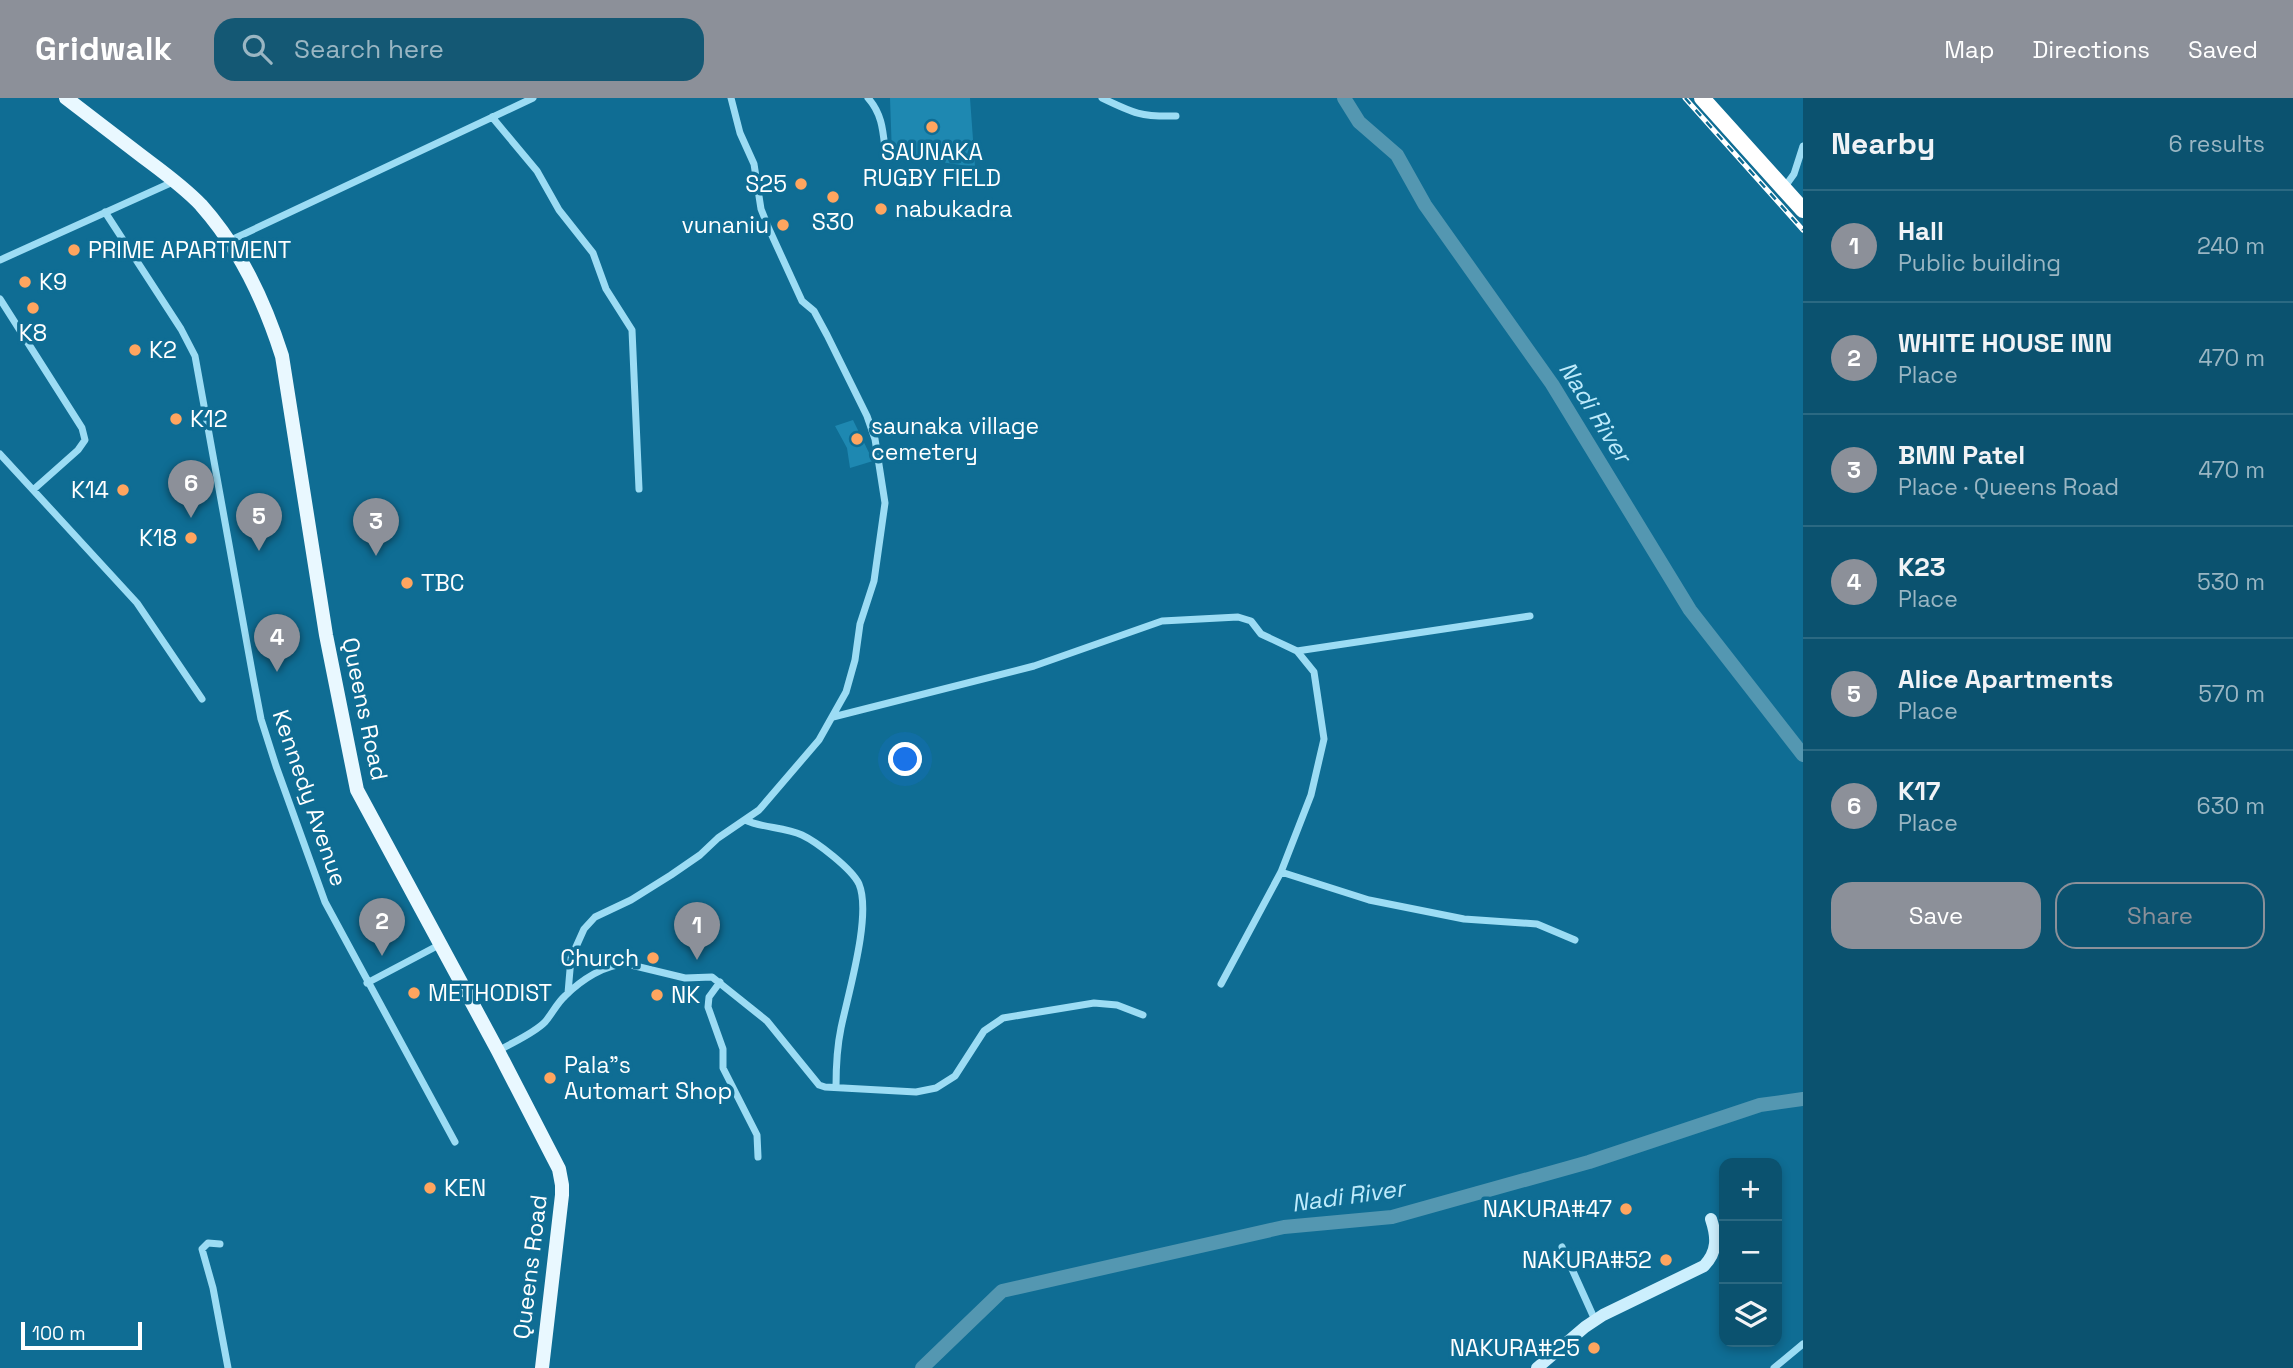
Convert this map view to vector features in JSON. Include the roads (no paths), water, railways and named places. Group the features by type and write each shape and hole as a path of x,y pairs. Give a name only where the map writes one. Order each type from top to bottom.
{"highway":[{"path":"1702,98 1803,210"}],"main road":[{"name":"Queens Road","path":"66,98 175,181 200,204 229,241 254,284 270,319 282,356 326,635 356,790 498,1051 553,1157 562,1185 542,1368"},
{"path":"1537,1368 1595,1320 1704,1266 1715,1251 1716,1240 1711,1219"}],"street":[{"path":"229,241 533,98"},
{"path":"568,993 571,958 584,929 595,917 631,900 671,875 759,810 819,740 846,692 855,660 860,624 874,581 885,503 875,439 867,416 827,335 814,311 802,301 769,229 761,209 754,164 740,133 731,98"},
{"path":"868,98 882,121 886,158"},
{"path":"1102,98 1147,116 1176,116"},
{"path":"492,117 537,171 559,210 593,253 606,289 632,330 639,489"},
{"path":"1784,188 1794,174 1803,146"},
{"path":"0,260 175,181"},
{"name":"Kennedy Avenue","path":"105,212 181,329 195,356 261,719 325,902 367,984 455,1142"},
{"path":"0,299 82,428 85,440 78,450 33,490"},
{"path":"0,454 136,603 202,699"},
{"path":"1297,651 1530,616"},
{"path":"833,717 1034,666 1162,621 1238,617 1251,621 1261,635 1297,651 1314,672 1324,739 1311,795 1281,872 1221,984"},
{"path":"745,820 802,835 821,846 838,860 859,887 863,914 862,932 840,1031 836,1087"},
{"path":"1281,872 1369,900 1464,919 1537,924 1575,940"},
{"path":"367,984 439,945"},
{"path":"498,1051 543,1024 568,993 599,971 618,964 685,978 712,977 767,1021 818,1085 836,1087 916,1092 936,1088 954,1076 988,1027 1003,1018 1094,1003 1117,1005 1143,1015"},
{"path":"720,982 709,997 708,1007 723,1049 723,1068 757,1135 758,1157"},
{"path":"220,1244 208,1244 202,1249 213,1288 228,1368"},
{"path":"1562,1247 1595,1320"},
{"path":"1774,1368 1803,1344"}],"waterway":[{"name":"Nadi River","path":"1344,98 1359,122 1397,155 1425,205 1552,384 1690,610 1803,755"},
{"name":"Nadi River","path":"922,1368 1002,1291 1284,1227 1392,1217 1589,1162 1760,1105 1803,1099"}],"railway":[{"path":"1685,98 1803,230"}],"place":[{"name":"SAUNAKA RUGBY FIELD","path":"932,127"},
{"name":"S25","path":"801,184"},
{"name":"S30","path":"833,197"},
{"name":"nabukadra","path":"881,209"},
{"name":"vunaniu","path":"783,225"},
{"name":"PRIME APARTMENT","path":"74,250"},
{"name":"K9","path":"25,282"},
{"name":"K8","path":"33,308"},
{"name":"K2","path":"135,350"},
{"name":"K12","path":"176,419"},
{"name":"saunaka village cemetery","path":"857,439"},
{"name":"K14","path":"123,490"},
{"name":"K17","path":"191,518"},
{"name":"K18","path":"191,538"},
{"name":"Alice Apartments","path":"259,551"},
{"name":"BMN Patel","path":"376,556"},
{"name":"TBC","path":"407,583"},
{"name":"K23","path":"277,672"},
{"name":"WHITE HOUSE INN","path":"382,956"},
{"name":"Church","path":"653,958"},
{"name":"Hall","path":"697,960"},
{"name":"METHODIST","path":"414,993"},
{"name":"NK","path":"657,995"},
{"name":"Pala\"s Automart Shop","path":"550,1078"},
{"name":"KEN","path":"430,1188"},
{"name":"NAKURA#47","path":"1626,1209"},
{"name":"NAKURA#52","path":"1666,1260"},
{"name":"NAKURA#25","path":"1594,1348"}]}
